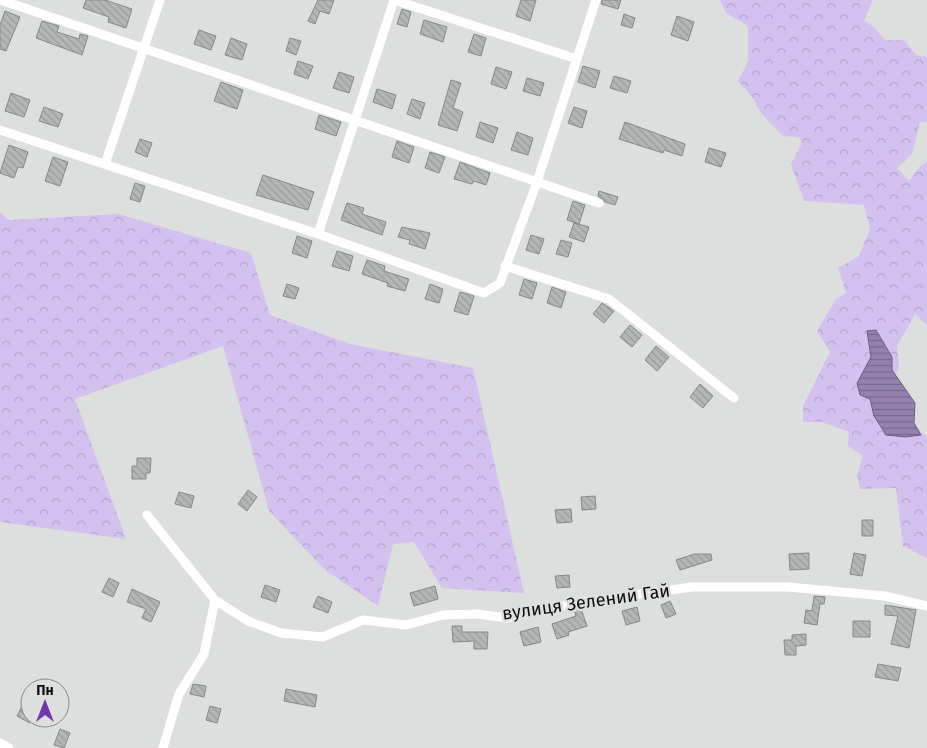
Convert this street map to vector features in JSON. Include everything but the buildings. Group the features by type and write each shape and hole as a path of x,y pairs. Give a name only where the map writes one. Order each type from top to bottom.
{"street":[{"path":"1,0 599,203"},
{"path":"105,164 160,0"},
{"path":"318,234 394,0 576,59"},
{"path":"0,130 318,234 484,293 500,283 537,182 596,0"},
{"path":"505,266 609,299 734,398"},
{"name":"вулиця Зелений Гай","path":"146,515 216,600 248,621 281,633 323,636 363,620 406,625 444,615 477,614 507,618 582,602 692,587 788,587 885,596 927,606"},
{"path":"164,748 179,694 204,654 216,600"},
{"path":"0,743 9,748"}],"green space":[{"path":"720,0 873,0 864,20 874,27 885,40 904,40 916,55 927,57 927,122 920,122 912,154 897,168 909,181 920,166 927,162 927,325 915,314 897,346 899,367 889,393 902,414 927,437 927,558 903,546 896,488 860,489 857,475 863,456 848,446 849,432 822,422 803,422 803,406 830,352 817,331 836,299 846,293 838,268 859,256 870,229 864,205 804,201 791,164 802,143 799,137 783,136 760,112 753,98 738,81 748,62 748,26 726,13"},
{"path":"0,213 9,220 118,214 251,253 270,315 350,344 473,368 524,593 442,588 414,542 393,544 378,606 324,569 269,511 223,346 75,399 126,539 0,522"}],"shaded area":[{"path":"876,330 892,357 892,370 915,403 914,423 921,435 906,437 886,435 874,416 870,399 860,395 857,383 871,357 867,331"}]}
